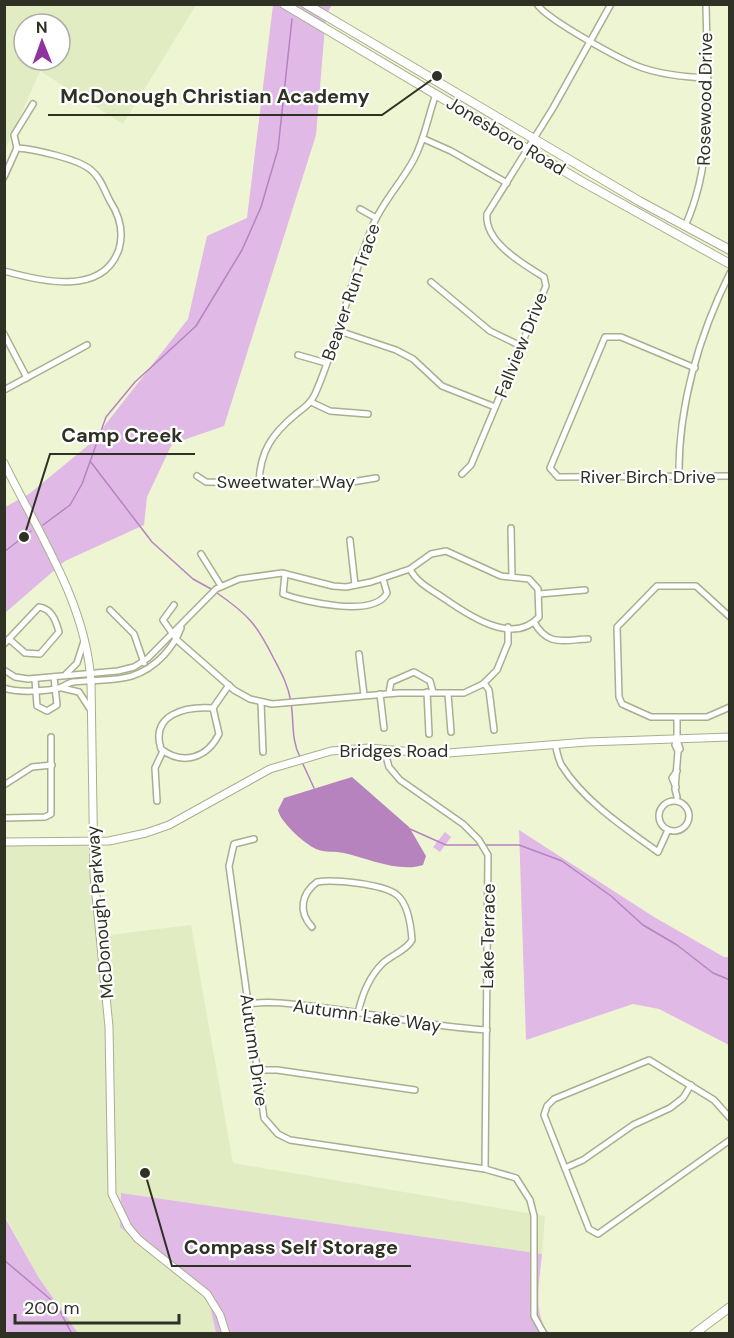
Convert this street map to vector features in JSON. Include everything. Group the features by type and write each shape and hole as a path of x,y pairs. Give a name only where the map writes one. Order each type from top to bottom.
{"main road":[{"name":"Jonesboro Road","path":"284,4 729,264"},
{"name":"Jonesboro Road","path":"306,4 532,138 729,250"},
{"path":"694,1334 729,1307"}],"street":[{"path":"537,4 565,27 640,67 671,76 707,78"},
{"name":"Fallview Drive","path":"462,474 471,465 546,286 544,277 513,255 489,231 487,214 591,41 610,4"},
{"name":"Rosewood Drive","path":"686,226 694,208 704,167 707,78 706,4"},
{"name":"Beaver Run Trace","path":"259,483 266,446 274,433 311,402 339,331 376,218 413,161 424,139 428,117 436,94"},
{"path":"4,177 17,148 14,135 33,104"},
{"path":"424,139 507,183"},
{"path":"4,271 48,282 92,277 104,270 113,260 121,238 117,212 92,170 81,163 17,148"},
{"path":"360,209 376,218"},
{"path":"679,476 681,423 695,369 729,273"},
{"path":"431,282 490,331 521,346"},
{"path":"339,331 396,350 413,359 442,386 495,407"},
{"path":"4,334 27,378"},
{"name":"River Birch Drive","path":"695,369 623,338 613,335 605,337 550,468 558,477 729,476"},
{"path":"4,390 87,345"},
{"path":"298,355 326,363"},
{"path":"311,402 330,411 368,414"},
{"name":"McDonough Parkway","path":"4,463 7,476 73,600 85,639 91,682 93,841 110,1027 112,1194 128,1227 138,1239 207,1294 220,1316 226,1334"},
{"name":"Sweetwater Way","path":"197,476 206,483 340,484 376,478"},
{"path":"511,528 512,577"},
{"path":"350,540 355,585"},
{"path":"4,670 15,677 35,679 66,674 123,670 144,662 221,586 252,575 285,574 333,586 355,585 383,579 410,569 431,554 446,551 501,576 531,580 536,584 539,594 540,612 534,622 508,627 476,620 419,582 410,569"},
{"path":"201,554 221,586"},
{"path":"285,574 284,594 350,607 362,606 385,597 387,593 383,579"},
{"path":"729,617 696,586 657,586 618,624 620,701 649,717 707,717 729,707"},
{"path":"539,594 585,590"},
{"path":"174,605 163,620 177,640 229,685 246,697 261,703 389,693 460,694 484,682 500,664 508,640 508,627"},
{"path":"39,607 52,615 58,630 58,636 40,654 25,653 7,641 39,607"},
{"path":"110,610 134,634 148,669"},
{"path":"534,622 548,639 588,639"},
{"path":"57,688 70,682 123,678 148,669 177,640 181,628"},
{"path":"66,674 77,663 85,639"},
{"path":"359,654 364,695"},
{"path":"389,693 391,682 414,672 430,681 429,734"},
{"path":"35,679 37,706 47,711 57,706 57,688 54,677"},
{"path":"484,682 489,690 494,730"},
{"path":"163,751 188,759 198,756 219,734 213,708 229,685"},
{"path":"4,688 36,690 57,688 79,692 91,712"},
{"path":"380,694 384,728"},
{"path":"448,694 451,732"},
{"path":"261,703 263,752"},
{"path":"157,801 155,768 163,751 159,734 167,717 180,710 213,708"},
{"path":"677,718 675,749 678,752 677,786 680,788 677,799"},
{"path":"4,818 50,815 51,737"},
{"name":"Bridges Road","path":"4,842 93,841 127,837 168,825 270,769 300,758 331,751 384,749 435,754 555,744 729,737"},
{"path":"555,744 561,765 612,818 658,852 668,830"},
{"name":"Lake Terrace","path":"384,749 388,767 400,780 463,824 479,840 488,855 485,1169"},
{"path":"4,785 32,767 52,765"},
{"path":"677,799 686,806 688,821 682,829 668,830 660,823 659,813 663,805 677,799"},
{"name":"Autumn Drive","path":"254,839 234,844 229,866 255,1070 264,1118 278,1134 290,1140 485,1169 516,1178 530,1200 534,1216 534,1316 544,1334"},
{"path":"312,927 302,907 304,896 317,882 339,882 382,889 396,894 402,902 412,940 409,946 382,964 363,994 358,1013"},
{"name":"Autumn Lake Way","path":"247,1004 262,1001 446,1027 487,1030"},
{"path":"729,1118 714,1100 657,1062 646,1060 554,1099 547,1106 544,1118 589,1229 598,1234 729,1140"},
{"path":"255,1070 277,1070 415,1090"},
{"path":"565,1168 583,1160 633,1125 670,1108 683,1098 690,1085"}],"shaded area":[{"path":"5,5 196,5 123,124 42,72 72,72 72,12 12,12 12,72 40,72 5,150"},
{"path":"273,5 332,5 326,15 316,135 224,426 172,444 147,497 144,525 65,561 5,613 5,507 29,494 91,443 188,319 207,236 247,218"},
{"path":"352,777 409,827 426,856 423,865 394,866 344,853 319,850 300,838 280,815 278,810 284,798"},
{"path":"519,830 654,917 724,957 729,957 729,1045 659,1009 633,1004 526,1040"},
{"path":"445,832 451,837 440,852 433,847"},
{"path":"92,842 102,936 191,925 233,1163 545,1216 542,1254 122,1193 207,1293 216,1333 78,1333 39,1278 5,1216 4,843"},
{"path":"121,1193 542,1254 539,1306 540,1316 549,1333 216,1333 207,1293 120,1227"},
{"path":"4,1216 39,1278 78,1333 5,1333"}],"waterway":[{"path":"43,525 70,505 82,484 106,417 135,382 196,326 242,250 261,207 278,149 292,19"},
{"path":"90,461 152,542 193,579 213,590"},
{"path":"4,552 31,531"},
{"path":"217,593 251,622 280,670 290,696 294,737 300,757"},
{"path":"302,762 314,788"},
{"path":"410,829 446,845 480,845"},
{"path":"485,845 519,845 562,861 611,896 643,925 677,945 713,973 730,980"},
{"path":"4,1260 56,1304 72,1334"}],"place":[{"name":"McDonough Christian Academy","path":"437,76"},
{"name":"Camp Creek","path":"24,537"},
{"name":"Compass Self Storage","path":"145,1173"}]}
